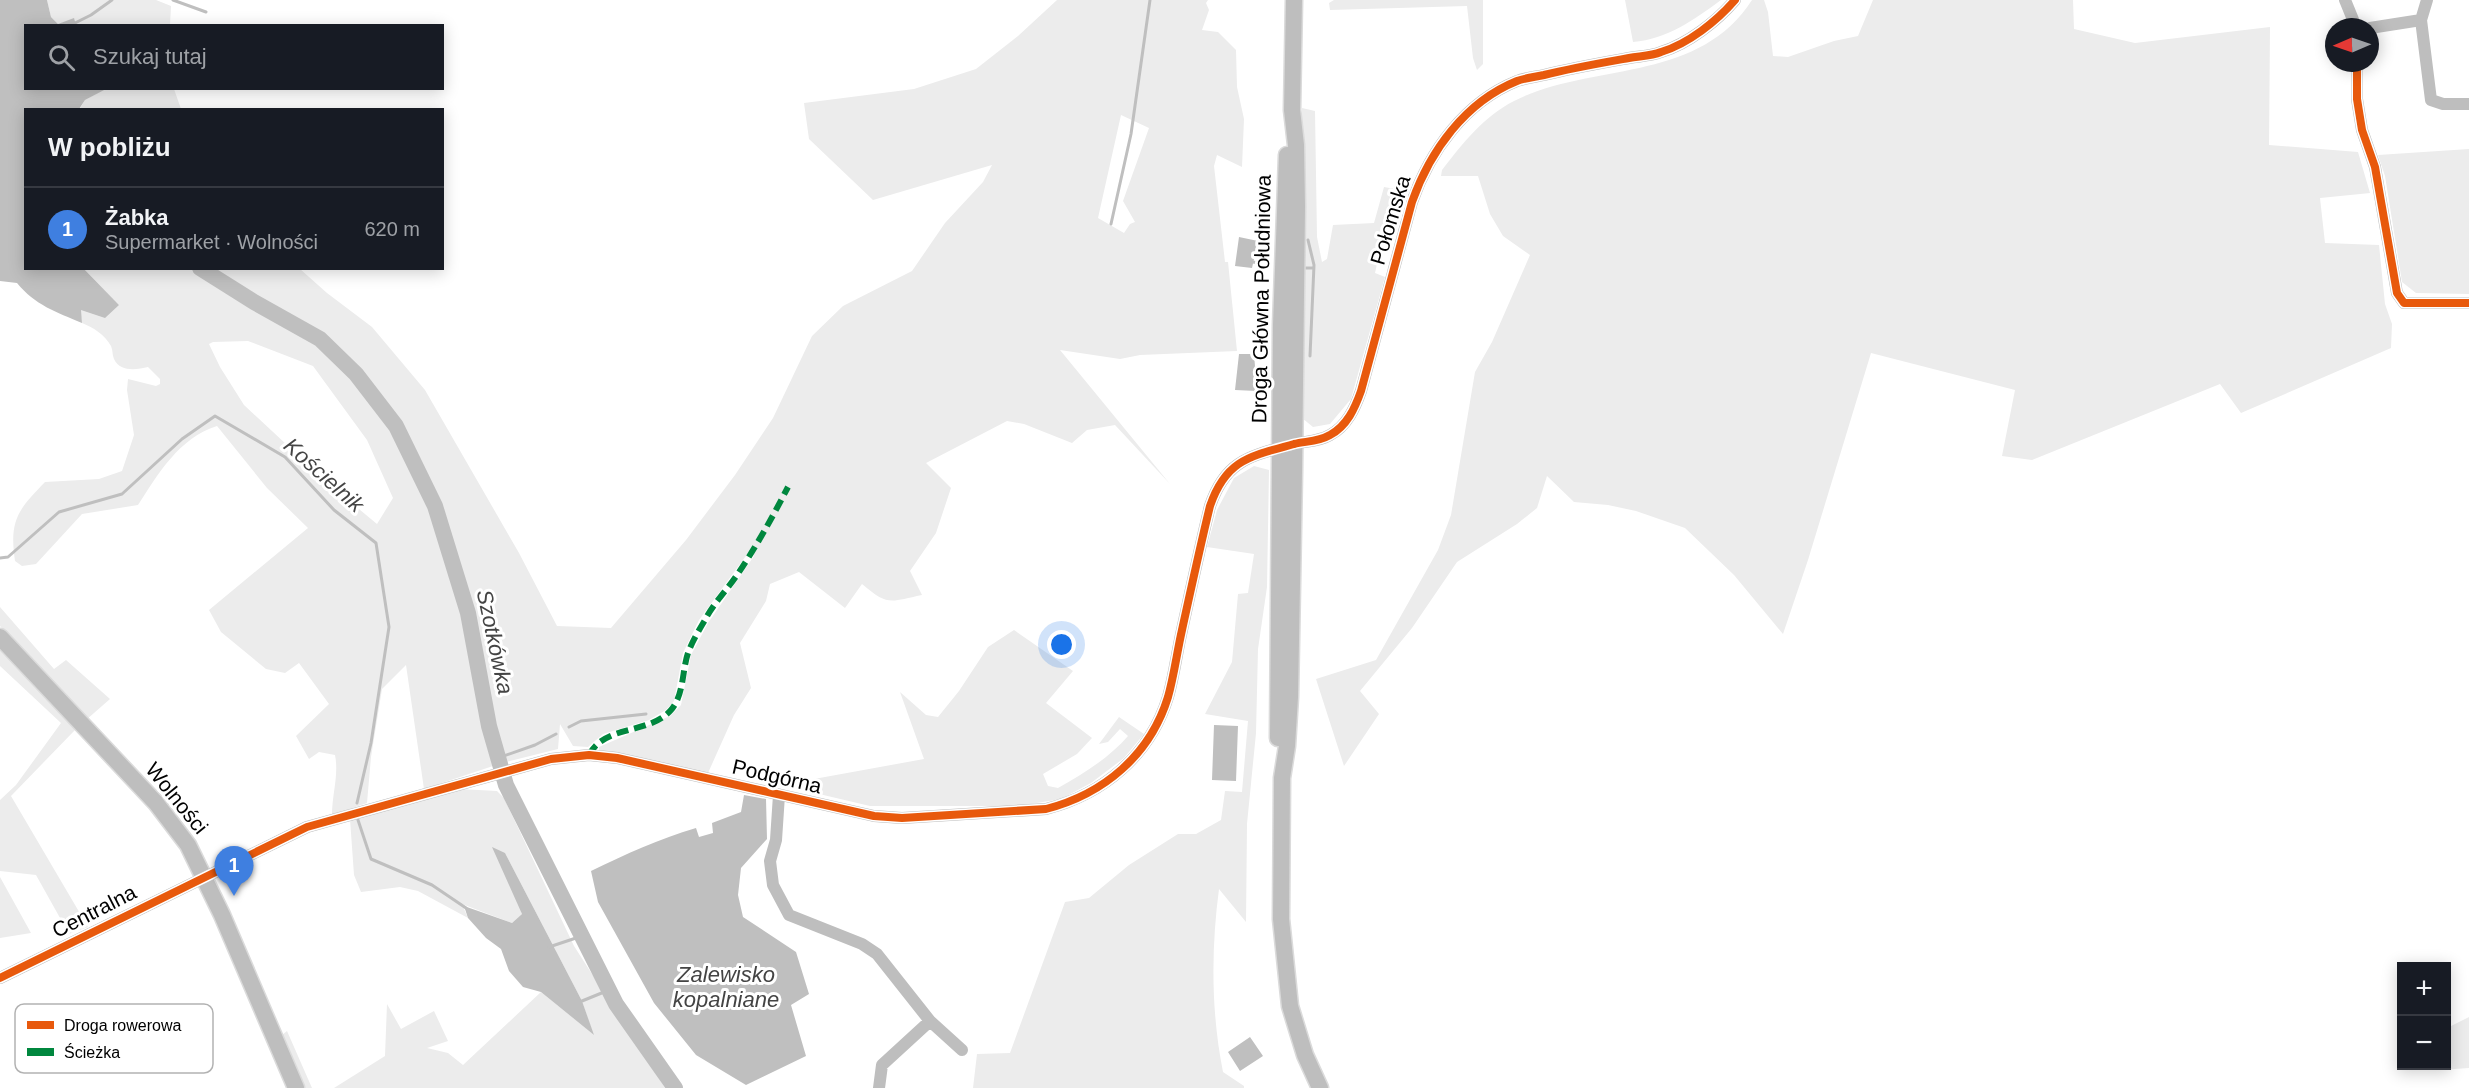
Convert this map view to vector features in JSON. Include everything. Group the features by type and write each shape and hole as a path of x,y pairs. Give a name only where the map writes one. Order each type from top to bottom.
{"main road":[{"name":"Droga Główna Południowa","path":"1294,0 1292,110 1287,145 1284,198 1287,447 1277,695 1278,746 1282,778 1281,896 1285,969 1294,1019 1320,1088"},
{"name":"Wolności","path":"0,637 156,803 188,845 296,1088"}],"street":[{"name":"Połomska","path":"1199,555 1213,496 1227,472 1237,463 1251,456 1317,441 1330,435 1352,413 1361,391 1404,226 1420,178 1441,142 1469,113 1491,96 1517,81 1661,52 1689,38 1723,14 1735,0"},
{"path":"2345,0 2352,18"},
{"path":"2427,0 2421,20 2431,100 2443,104 2469,104"},
{"path":"2379,27 2421,20"},
{"path":"2357,72 2357,99 2362,130 2375,167 2397,292 2404,303 2469,303"},
{"name":"Podgórna","path":"204,877 307,827 519,766 551,759 589,755 617,758 874,816 902,818 1027,812 1065,804 1103,785 1139,753 1160,717 1168,697 1199,555"},
{"name":"Podgórna","path":"779,795 776,840 770,861 773,885 789,915 862,944 877,954 930,1021 962,1050"},
{"name":"Centralna","path":"0,978 204,877"},
{"path":"879,1088 882,1065 930,1021"}],"shaded area":[{"path":"47,0 156,0 171,6 170,24 76,24 74,19 58,24 51,17"},
{"path":"1057,0 1208,0 1206,3 1209,10 1202,30 1218,32 1236,50 1237,87 1244,119 1242,167 1217,155 1214,166 1225,262 1228,262 1237,351 1140,355 1120,359 1060,350 1170,484 1115,425 1087,430 1072,443 1024,424 1007,421 926,463 951,488 936,533 910,571 922,595 889,600 878,596 862,584 845,608 799,572 770,584 766,601 740,643 751,688 734,715 708,773 599,751 599,747 670,716 681,705 691,655 708,623 754,556 751,549 699,620 683,653 674,701 666,710 649,720 603,734 588,747 573,746 560,724 558,749 502,763 424,789 406,665 382,689 371,757 367,803 332,815 335,755 319,752 309,759 296,736 329,704 299,663 285,673 266,669 221,632 209,610 308,528 267,488 217,426 191,439 171,458 138,505 82,514 36,564 22,566 15,561 13,535 15,525 28,500 45,482 99,479 122,471 134,435 127,390 128,379 156,386 160,384 160,379 148,367 134,369 120,366 114,359 111,346 105,338 95,329 82,323 80,310 119,305 85,270 301,270 372,327 425,390 519,553 557,626 611,628 686,540 735,475 773,418 812,336 843,306 912,271 945,223 983,182 992,165 873,200 809,139 804,103 914,89 976,69 1018,36","holes":["1121,115 1149,128 1123,201 1135,222 1130,224 1124,233 1098,218","248,341 313,366 367,440 393,498 377,524 336,490 321,470 287,445 244,405 220,367 209,344"]},
{"path":"1334,0 1483,0 1483,64 1477,70 1473,58 1467,6 1330,10 1329,3"},
{"path":"1625,0 1721,0 1669,33 1633,42"},
{"path":"1752,0 1764,0 1768,12 1773,56 1788,57 1834,41 1858,36 1873,0 2073,0 2074,29 2135,43 2270,27 2269,145 2358,152 2370,193 2320,198 2325,243 2379,245 2385,304 2392,324 2391,348 2241,413 2220,384 2032,460 2002,456 2015,390 1871,353 1783,634 1734,575 1685,528 1636,511 1608,505 1574,502 1547,476 1537,508 1517,524 1457,562 1412,628 1360,691 1379,714 1344,766 1316,679 1376,660 1438,550 1451,515 1475,372 1492,342 1530,255 1503,236 1490,214 1478,176 1441,176 1442,170 1483,123 1503,107 1544,89 1673,59 1703,46 1729,27"},
{"path":"102,90 174,90 181,108 80,108 85,100"},
{"path":"1302,108 1315,111 1317,237 1322,262 1327,259 1333,225 1374,223 1384,187 1406,191 1399,212 1389,213 1388,220 1395,226 1375,273 1385,277 1351,399 1330,424 1313,427 1302,418"},
{"path":"2469,149 2469,294 2416,293 2402,282 2385,176 2378,155"},
{"path":"1254,466 1269,470 1267,587 1258,649 1256,733 1247,824 1246,922 1219,889 1213,980 1216,1027 1223,1072 1244,1088 973,1088 977,1054 1010,1053 1065,902 1089,898 1129,865 1178,834 1196,834 1221,820 1225,791 1242,792 1248,721 1205,714 1232,662 1238,594 1248,593 1254,554 1207,547 1217,510 1234,478"},
{"path":"0,607 54,669 66,660 110,699 86,720 0,626"},
{"path":"1014,630 1073,671 1046,703 1092,738 1077,754 1043,774 1048,786 1058,788 1067,783 1095,765 1121,744 1128,736 1120,729 1108,742 1099,744 1119,717 1144,734 1124,758 1091,783 1061,799 1018,806 870,806 781,785 924,759 900,692 926,715 938,717 959,691 988,647"},
{"path":"0,644 24,668 75,730 11,796 88,927 69,934 36,875 0,871 0,800 16,785 61,723 0,666"},
{"path":"460,789 497,791 504,798 574,946 665,1088 334,1088 385,1056 387,1004 401,1029 434,1011 448,1041 427,1048 448,1053 463,1065 541,992 593,1034 582,1001 505,853 522,914 512,923 462,904 468,918 418,891 400,887 361,892 354,875 350,819"},
{"path":"0,877 31,933 0,938"},
{"path":"2469,1017 2469,1068 2451,1069 2451,1026"},
{"path":"287,1031 312,1088 302,1088 282,1035"}],"water":[{"path":"0,0 47,0 51,17 58,24 24,24 24,90 104,90 85,100 80,108 24,108 24,270 85,270 119,305 105,318 81,310 82,323 39,302 17,283 0,281"},
{"path":"74,18 76,24 58,24"},
{"path":"1239,237 1258,241 1252,268 1235,266"},
{"path":"1239,354 1254,354 1257,391 1235,390"},
{"path":"1214,725 1238,726 1236,781 1212,780"},
{"name":"Zalewisko kopalniane","path":"744,795 766,799 767,839 741,868 738,895 743,917 796,952 809,994 791,1005 806,1056 746,1085 696,1055 654,1003 598,902 591,871 643,847 696,828 699,837 713,833 712,823 741,812"},
{"path":"492,847 505,853 582,1001 594,1035 541,992 523,987 509,971 501,949 486,938 468,918 464,906 512,923 522,914"},
{"path":"1250,1037 1263,1056 1240,1071 1228,1052"}],"waterway":[{"path":"75,23 112,0"},
{"path":"173,0 206,12"},
{"path":"1111,224 1131,134 1150,0"},
{"path":"1308,240 1314,265 1310,356"},
{"path":"1253,262 1267,265"},
{"path":"1305,268 1314,268"},
{"name":"Szotkówka","path":"203,270 320,339 356,374 396,426 435,506 468,613 489,726 506,785 616,1004 675,1088"},
{"path":"1255,358 1266,353"},
{"name":"Kościelnik","path":"0,558 8,557 59,512 122,494 182,439 215,416 285,457 334,510 376,543 389,627 371,743 357,803"},
{"path":"569,727 581,721 646,714"},
{"path":"498,758 535,745 556,734"},
{"name":"Kościelnik","path":"358,820 371,859 432,885 466,908"},
{"name":"Kościelnik","path":"549,947 582,936"},
{"path":"582,1001 609,990"}],"marked path":[{"path":"589,755 605,738 651,723 662,718 671,710 681,690 686,660 696,636 712,608 751,554 788,487"}],"cycle path":[{"path":"0,978 307,827 551,759 589,755 617,758 874,816 902,818 1046,809 1087,793 1122,769 1137,754 1150,737 1160,718 1170,689 1210,506 1224,478 1232,469 1253,456 1330,435 1346,422 1353,410 1361,391 1412,202 1429,165 1452,130 1481,102 1517,81 1653,54 1671,48 1701,31 1735,0"},
{"path":"2357,72 2357,99 2362,130 2375,167 2397,293 2404,303 2469,303"}],"place":[{"name":"Żabka","path":"234,896"}]}
